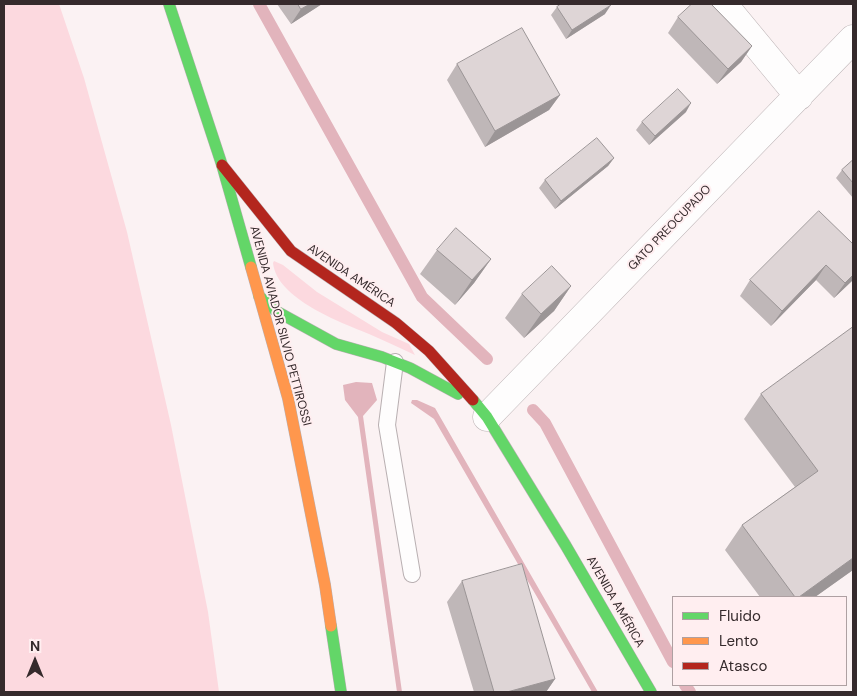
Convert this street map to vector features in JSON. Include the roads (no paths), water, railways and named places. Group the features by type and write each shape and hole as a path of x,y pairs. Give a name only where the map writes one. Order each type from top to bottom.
{"main road":[{"name":"AVENIDA AVIADOR SILVIO PETTIROSSI","path":"169,4 222,166 288,398 325,585 341,692"},
{"name":"AVENIDA AMÉRICA","path":"222,166 291,251 396,323 429,351 480,409 566,546 651,692"},
{"path":"259,296 276,311 336,344 382,356 410,368 451,390 480,409"}],"street":[{"path":"723,4 798,96"},
{"name":"GATO PREOCUPADO","path":"480,409 798,96 853,39"}],"lane":[{"path":"395,362 387,425 412,574"}],"waterway":[{"path":"259,4 422,297 487,359"},
{"path":"533,410 545,423 672,660"},
{"path":"686,686 690,692"}]}
